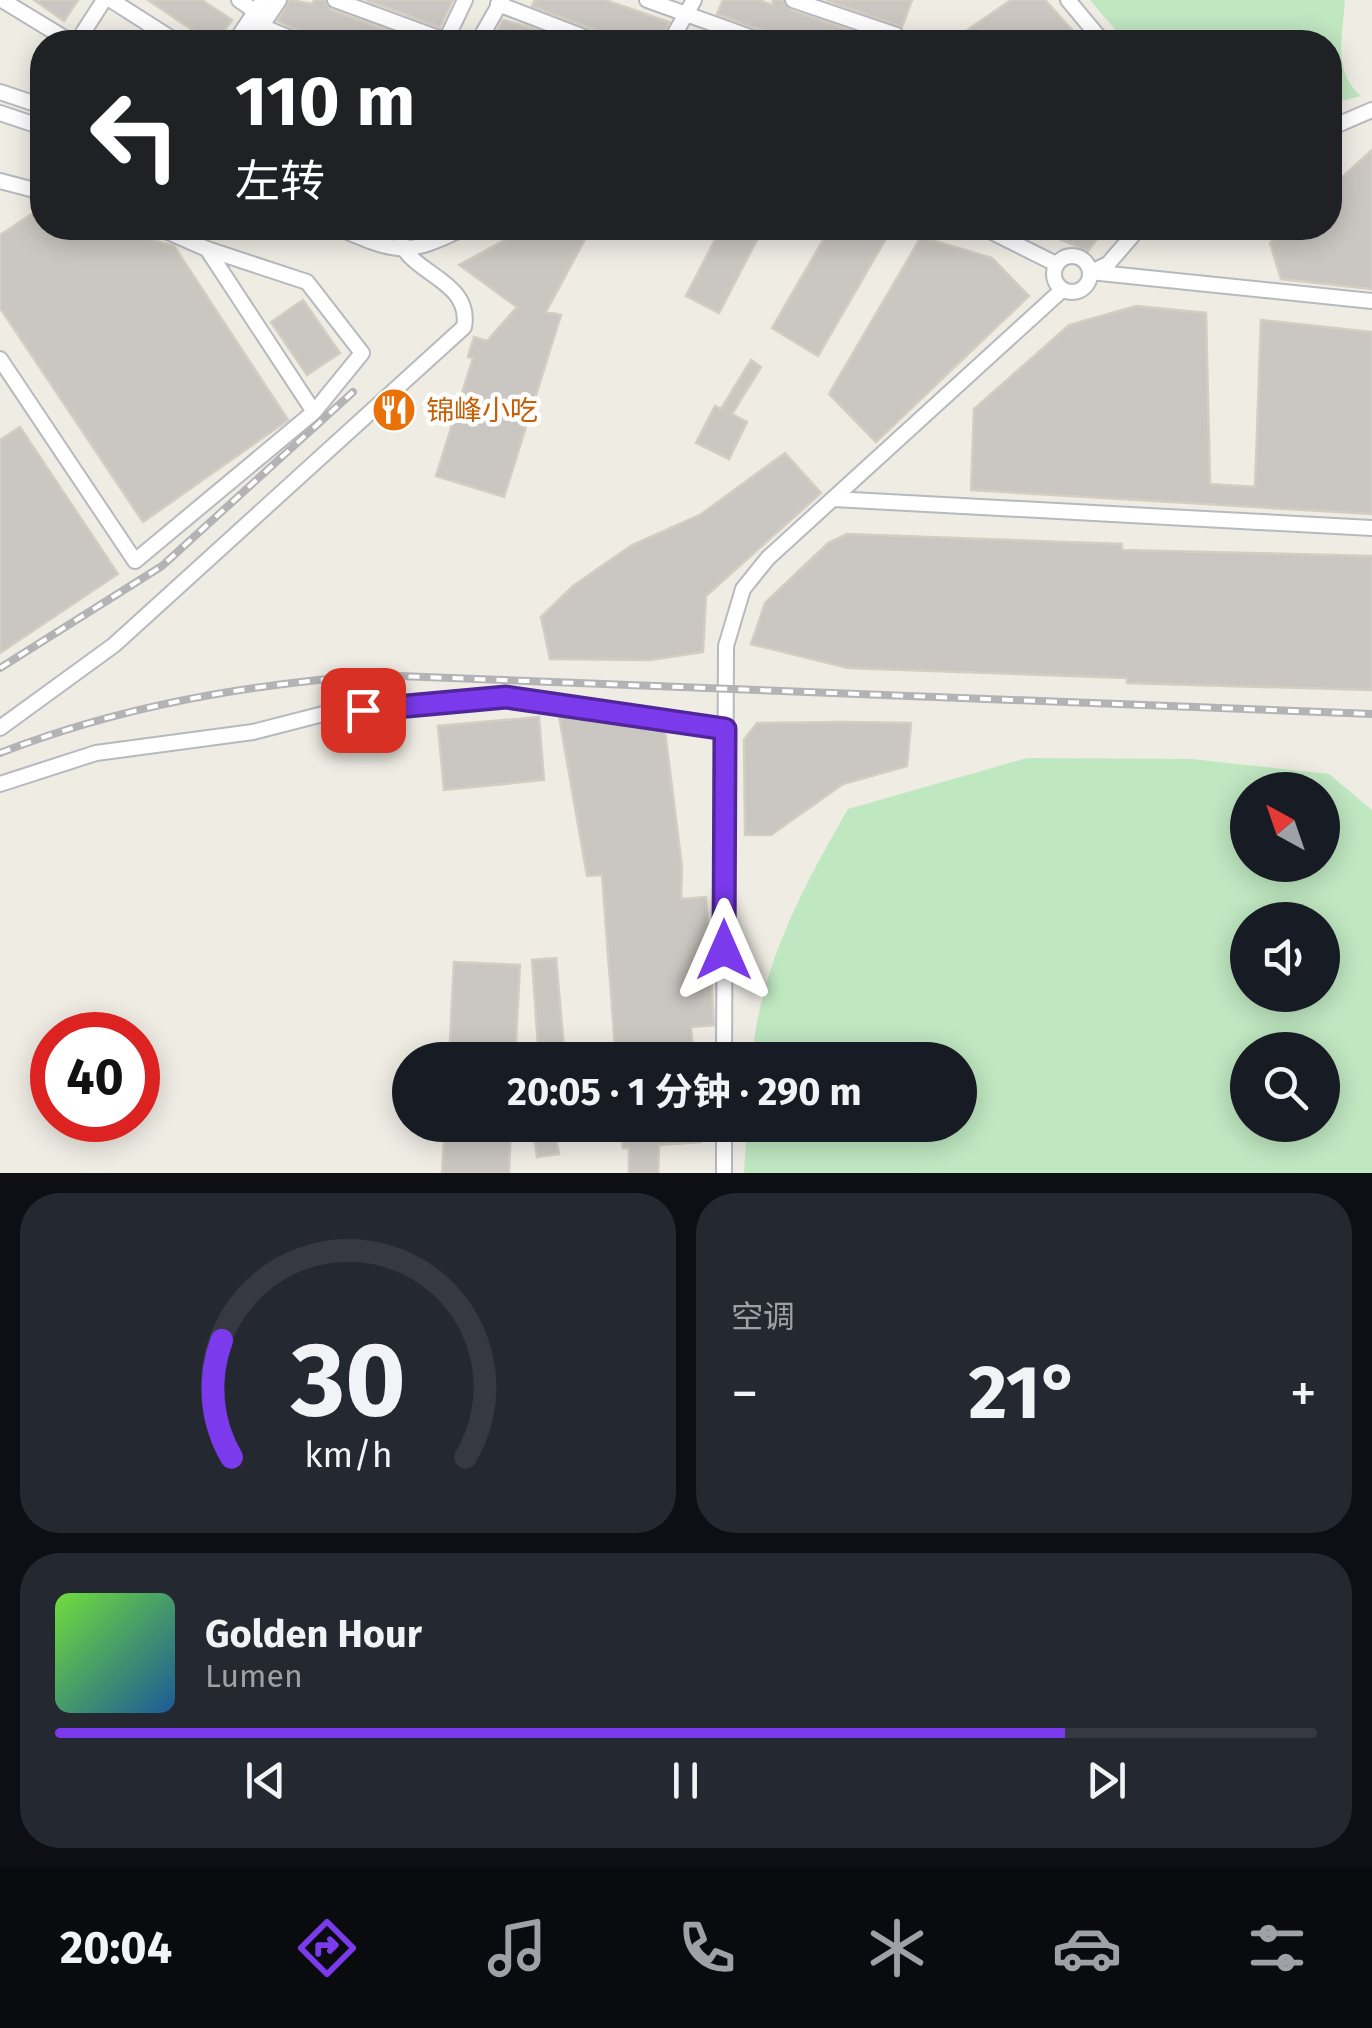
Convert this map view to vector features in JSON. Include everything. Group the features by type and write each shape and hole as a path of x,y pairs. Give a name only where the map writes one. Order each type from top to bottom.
{"street":[{"path":"2,0 53,30"},
{"path":"84,30 108,0 158,30"},
{"path":"238,0 283,30"},
{"path":"260,13 278,0"},
{"path":"335,0 414,30"},
{"path":"451,30 465,0"},
{"path":"648,0 730,30"},
{"path":"678,30 694,0"},
{"path":"793,0 881,30"},
{"path":"1068,0 1093,30"},
{"path":"485,30 500,2 569,30"},
{"path":"0,92 30,100"},
{"path":"1342,123 1372,110"},
{"path":"0,113 30,123"},
{"path":"0,181 30,189"},
{"path":"0,359 135,560 314,412 362,353 307,282 186,240"},
{"path":"0,728 114,646 464,327 465,307 456,293 410,256 368,240"},
{"path":"402,240 410,256"},
{"path":"410,256 440,240"},
{"path":"1008,240 1056,264"},
{"path":"1090,272 1108,264 1129,240"},
{"path":"207,249 314,412"},
{"path":"1076,256 1086,262 1090,272 1084,288 1073,292 1062,290 1055,281 1056,264 1064,257 1076,256"},
{"path":"1090,272 1372,301"},
{"path":"724,1042 726,646 743,589 768,558 1062,290"},
{"path":"833,499 1372,528"},
{"path":"0,784 96,753 253,732 327,713 506,697 725,729"},
{"path":"724,1142 724,1173"}],"green space":[{"path":"1090,0 1345,0 1342,39 1342,30 1116,30"},
{"path":"1342,39 1346,75 1361,96 1342,101"},
{"path":"1027,758 1192,759 1311,772 1230,772 1230,882 1340,882 1340,783 1372,810 1372,1173 744,1173 746,1142 977,1142 977,1042 754,1042 774,961 815,868 848,809"}],"building":[{"path":"34,0 78,0 64,21"},
{"path":"148,0 202,0 232,20 225,30 192,30"},
{"path":"290,0 313,4 314,0 325,0 331,10 387,30 298,30 278,21"},
{"path":"366,0 453,0 440,27"},
{"path":"535,0 605,0 669,22 665,30 596,30 532,6"},
{"path":"723,0 759,0 772,5 773,0 783,0 790,10 849,30 762,30 717,14"},
{"path":"826,0 912,0 902,27"},
{"path":"1011,0 1045,0 1072,30 967,30"},
{"path":"503,20 536,30 498,30"},
{"path":"1372,150 1372,289 1281,279 1270,243 1273,240 1342,240 1342,177"},
{"path":"30,215 30,240 152,240 174,246 288,420 143,522 0,308 0,235"},
{"path":"505,240 585,240 546,312 561,315 504,497 436,476 473,358 468,357 474,337 487,341 517,307 459,265"},
{"path":"715,240 757,240 719,313 686,296"},
{"path":"823,240 885,240 818,356 772,328"},
{"path":"919,240 992,258 1029,296 876,442 829,394"},
{"path":"1062,240 1096,240 1088,251"},
{"path":"303,300 340,353 307,375 271,322"},
{"path":"1136,306 1206,313 1210,484 1255,487 1261,320 1372,332 1372,514 971,490 974,409 1069,325"},
{"path":"751,360 761,367 732,414 747,422 729,459 696,443 715,406 721,409"},
{"path":"20,427 118,574 0,653 0,440"},
{"path":"785,453 821,493 706,596 703,652 650,660 550,659 541,617 573,586 632,545 700,515"},
{"path":"847,534 1122,544 1122,550 1372,556 1372,690 1127,683 1127,678 848,668 751,644 765,603 828,543"},
{"path":"559,716 665,731 682,867 681,899 706,897 714,1025 691,1027 692,1042 615,1042 602,875 587,876"},
{"path":"539,717 544,780 444,790 438,726"},
{"path":"757,723 911,723 907,766 843,784 771,835 745,835 744,740"},
{"path":"556,958 563,1042 538,1042 532,960"},
{"path":"454,962 520,965 516,1042 450,1042"},
{"path":"444,1142 510,1142 509,1173 442,1173"},
{"path":"535,1142 557,1142 559,1154 537,1157"},
{"path":"622,1142 700,1142 659,1145 658,1173 629,1173 629,1148 623,1148"}],"railway":[{"path":"0,668 162,566 353,392"},
{"path":"0,753 91,722 183,700 373,675 1372,714"}],"place":[{"name":"锦峰小吃","path":"394,410"}],"route":[{"path":"363,710 506,697 725,729 724,950"}]}
